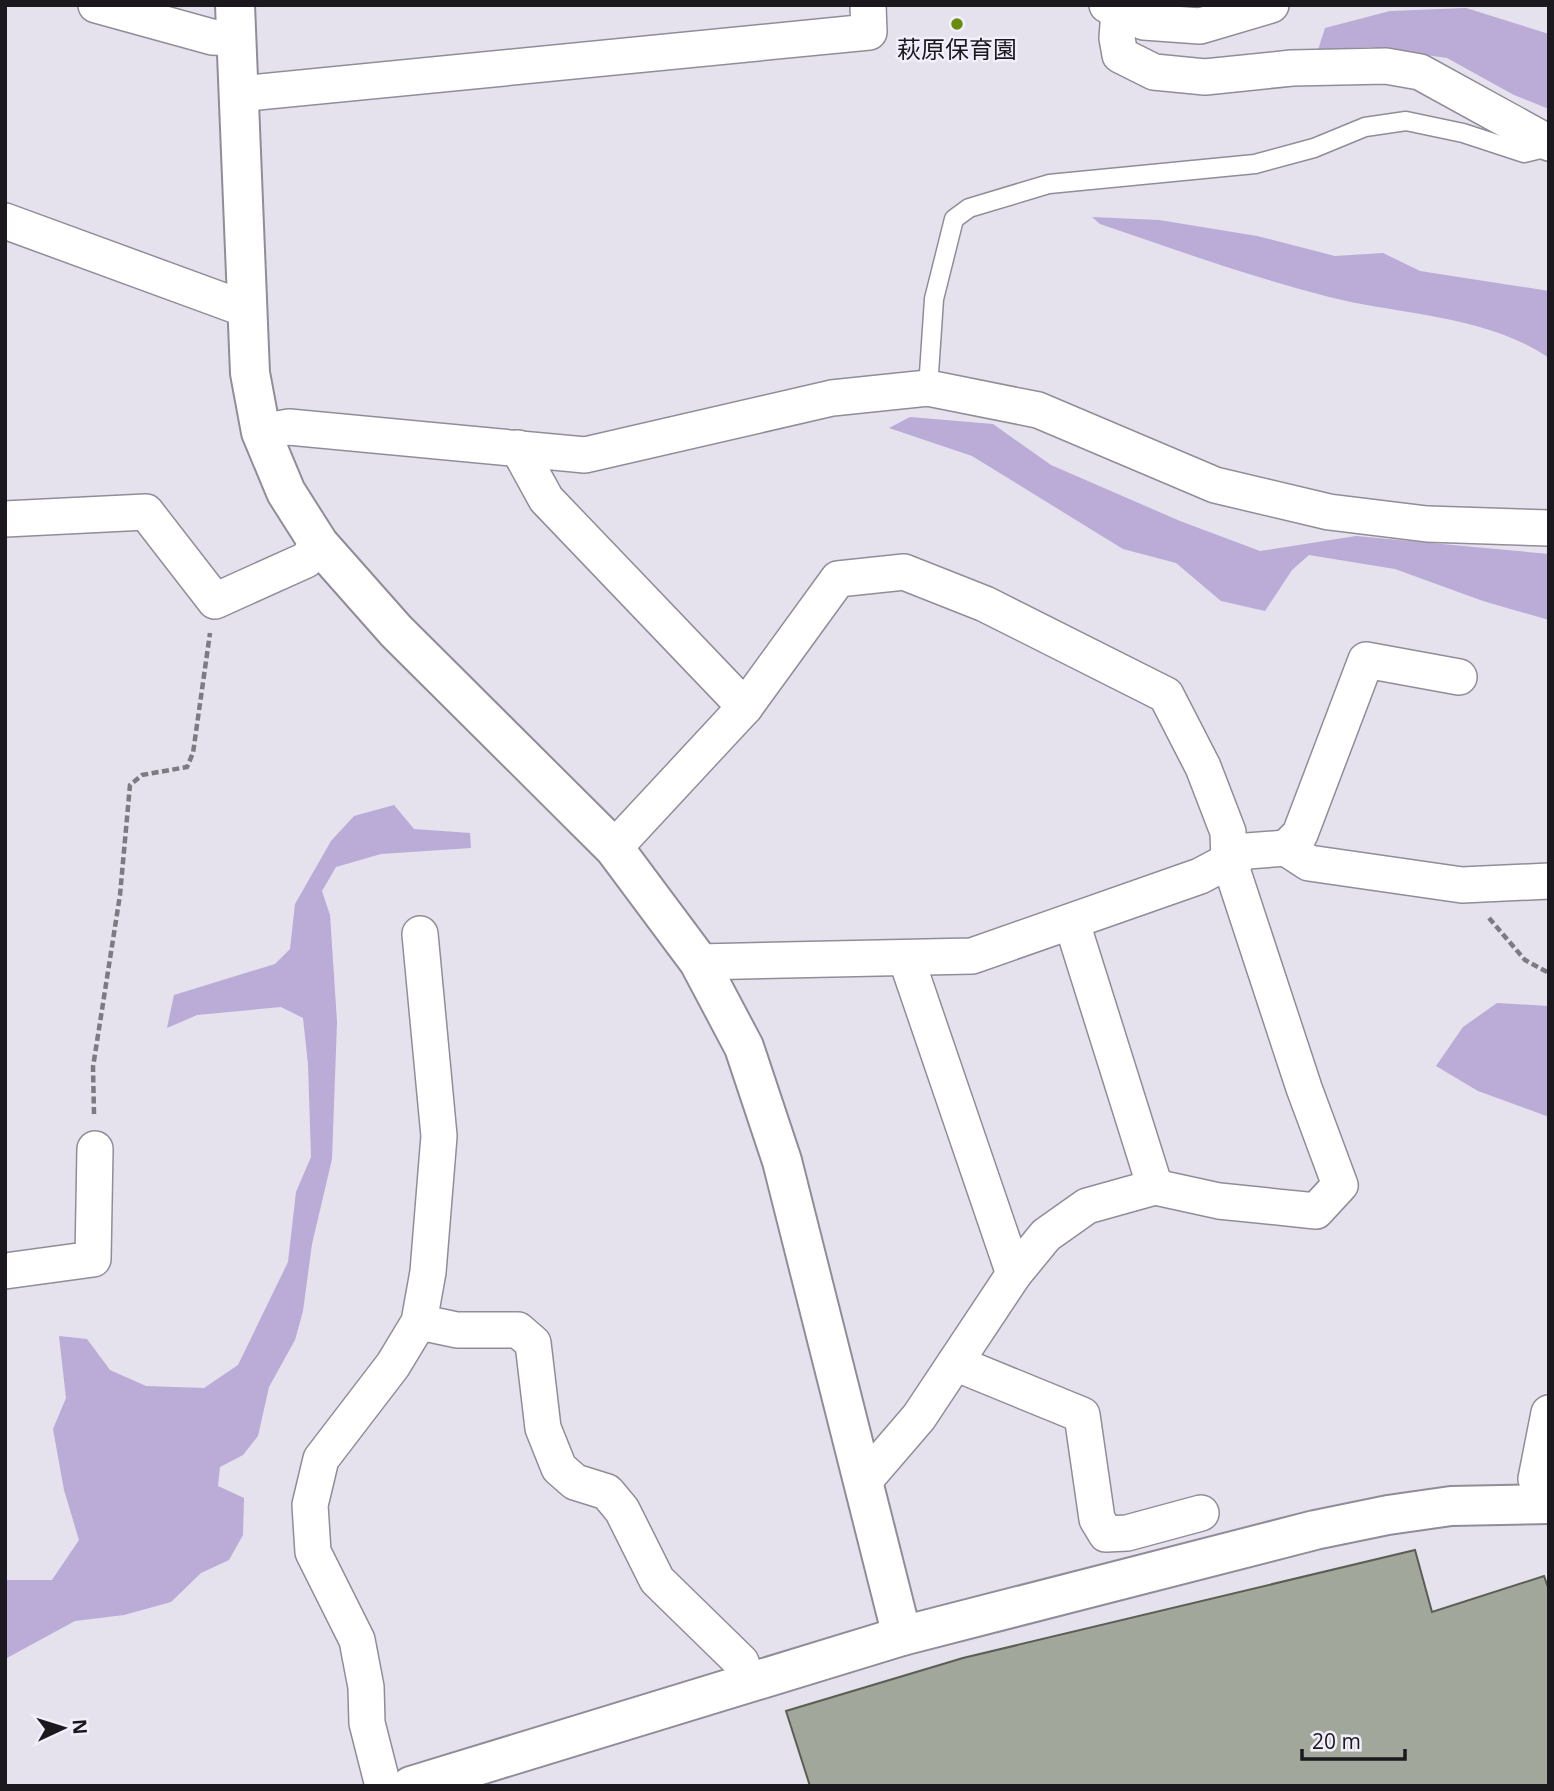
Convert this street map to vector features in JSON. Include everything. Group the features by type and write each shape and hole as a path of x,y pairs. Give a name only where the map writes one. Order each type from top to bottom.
{"street":[{"path":"96,5 212,37 235,22 250,373 261,432 286,492 319,544 396,631 614,848 699,962 744,1046 782,1161 902,1636"},
{"path":"239,94 869,32 868,5"},
{"path":"1113,8 1144,22 1200,26 1271,5"},
{"path":"1113,8 1120,55 1154,72 1205,77 1292,68 1386,66 1420,72 1549,145"},
{"path":"5,221 248,310"},
{"path":"261,432 289,427 585,455 832,398 928,388 1038,411 1215,485 1329,512 1427,524 1549,528"},
{"path":"519,448 546,499 745,707"},
{"path":"5,519 146,512 215,601 306,560 319,544"},
{"path":"614,848 745,707 838,579 904,572 985,604 1167,695 1203,766 1228,832 1229,860 1304,1088 1340,1185 1316,1211 1219,1201 1155,1187 1087,1206 1046,1235 1014,1274 919,1417 864,1481"},
{"path":"1286,848 1300,834 1366,660 1459,677"},
{"path":"699,962 972,956 1200,876 1247,851 1286,848 1309,863 1462,885 1549,881"},
{"path":"1072,923 1155,1187"},
{"path":"383,1786 367,1723 366,1687 357,1640 313,1552 310,1505 321,1459 393,1365 419,1322 428,1272 439,1136 420,934"},
{"path":"906,958 1014,1274"},
{"path":"5,1271 93,1259 95,1149"},
{"path":"419,1322 457,1330 519,1330 533,1343 543,1428 559,1468 575,1482 607,1492 622,1510 657,1580 741,1662 748,1682"},
{"path":"955,1363 1082,1415 1097,1519 1106,1534 1127,1533 1201,1513"},
{"path":"411,1786 902,1636 1388,1515 1451,1506 1539,1488 1549,1413"}],"lane":[{"path":"928,388 934,299 954,219 969,208 1049,184 1255,164 1314,148 1365,127 1405,121 1463,133 1524,153 1549,145"}],"path":[{"path":"95,1149 93,1067 120,895 130,785 142,775 187,767 193,753 215,601"},
{"path":"1462,885 1525,960 1549,973"}],"shaded area":[{"path":"1466,8 1549,34 1549,109 1514,95 1447,58 1370,47 1318,50 1325,28 1390,11"},
{"path":"1092,217 1159,220 1257,236 1335,256 1383,253 1420,271 1549,291 1549,358 1498,333 1442,318 1357,303 1300,289 1100,224"},
{"path":"910,417 993,424 1051,465 1180,521 1260,551 1356,536 1549,554 1549,620 1483,601 1395,569 1309,555 1292,570 1265,611 1221,601 1176,563 1123,549 972,456 889,428"},
{"path":"394,805 414,829 470,833 471,848 381,854 336,867 322,891 330,915 337,1022 332,1159 312,1244 303,1311 295,1340 269,1387 258,1436 243,1455 220,1467 218,1486 244,1498 243,1535 229,1560 201,1573 171,1602 124,1615 75,1621 5,1659 5,1580 52,1580 79,1540 64,1490 53,1429 66,1398 59,1336 87,1339 110,1370 146,1386 204,1388 238,1365 288,1262 296,1192 311,1157 308,1064 303,1018 281,1007 197,1015 167,1028 174,995 275,964 290,949 295,904 331,841 354,816"},
{"path":"1497,1003 1549,1006 1549,1117 1478,1091 1436,1066 1463,1027"}],"building":[{"path":"1415,1550 1432,1612 1544,1576 1549,1590 1549,1786 810,1786 786,1711 963,1658"}],"place":[{"name":"萩原保育園","path":"957,24"}]}
